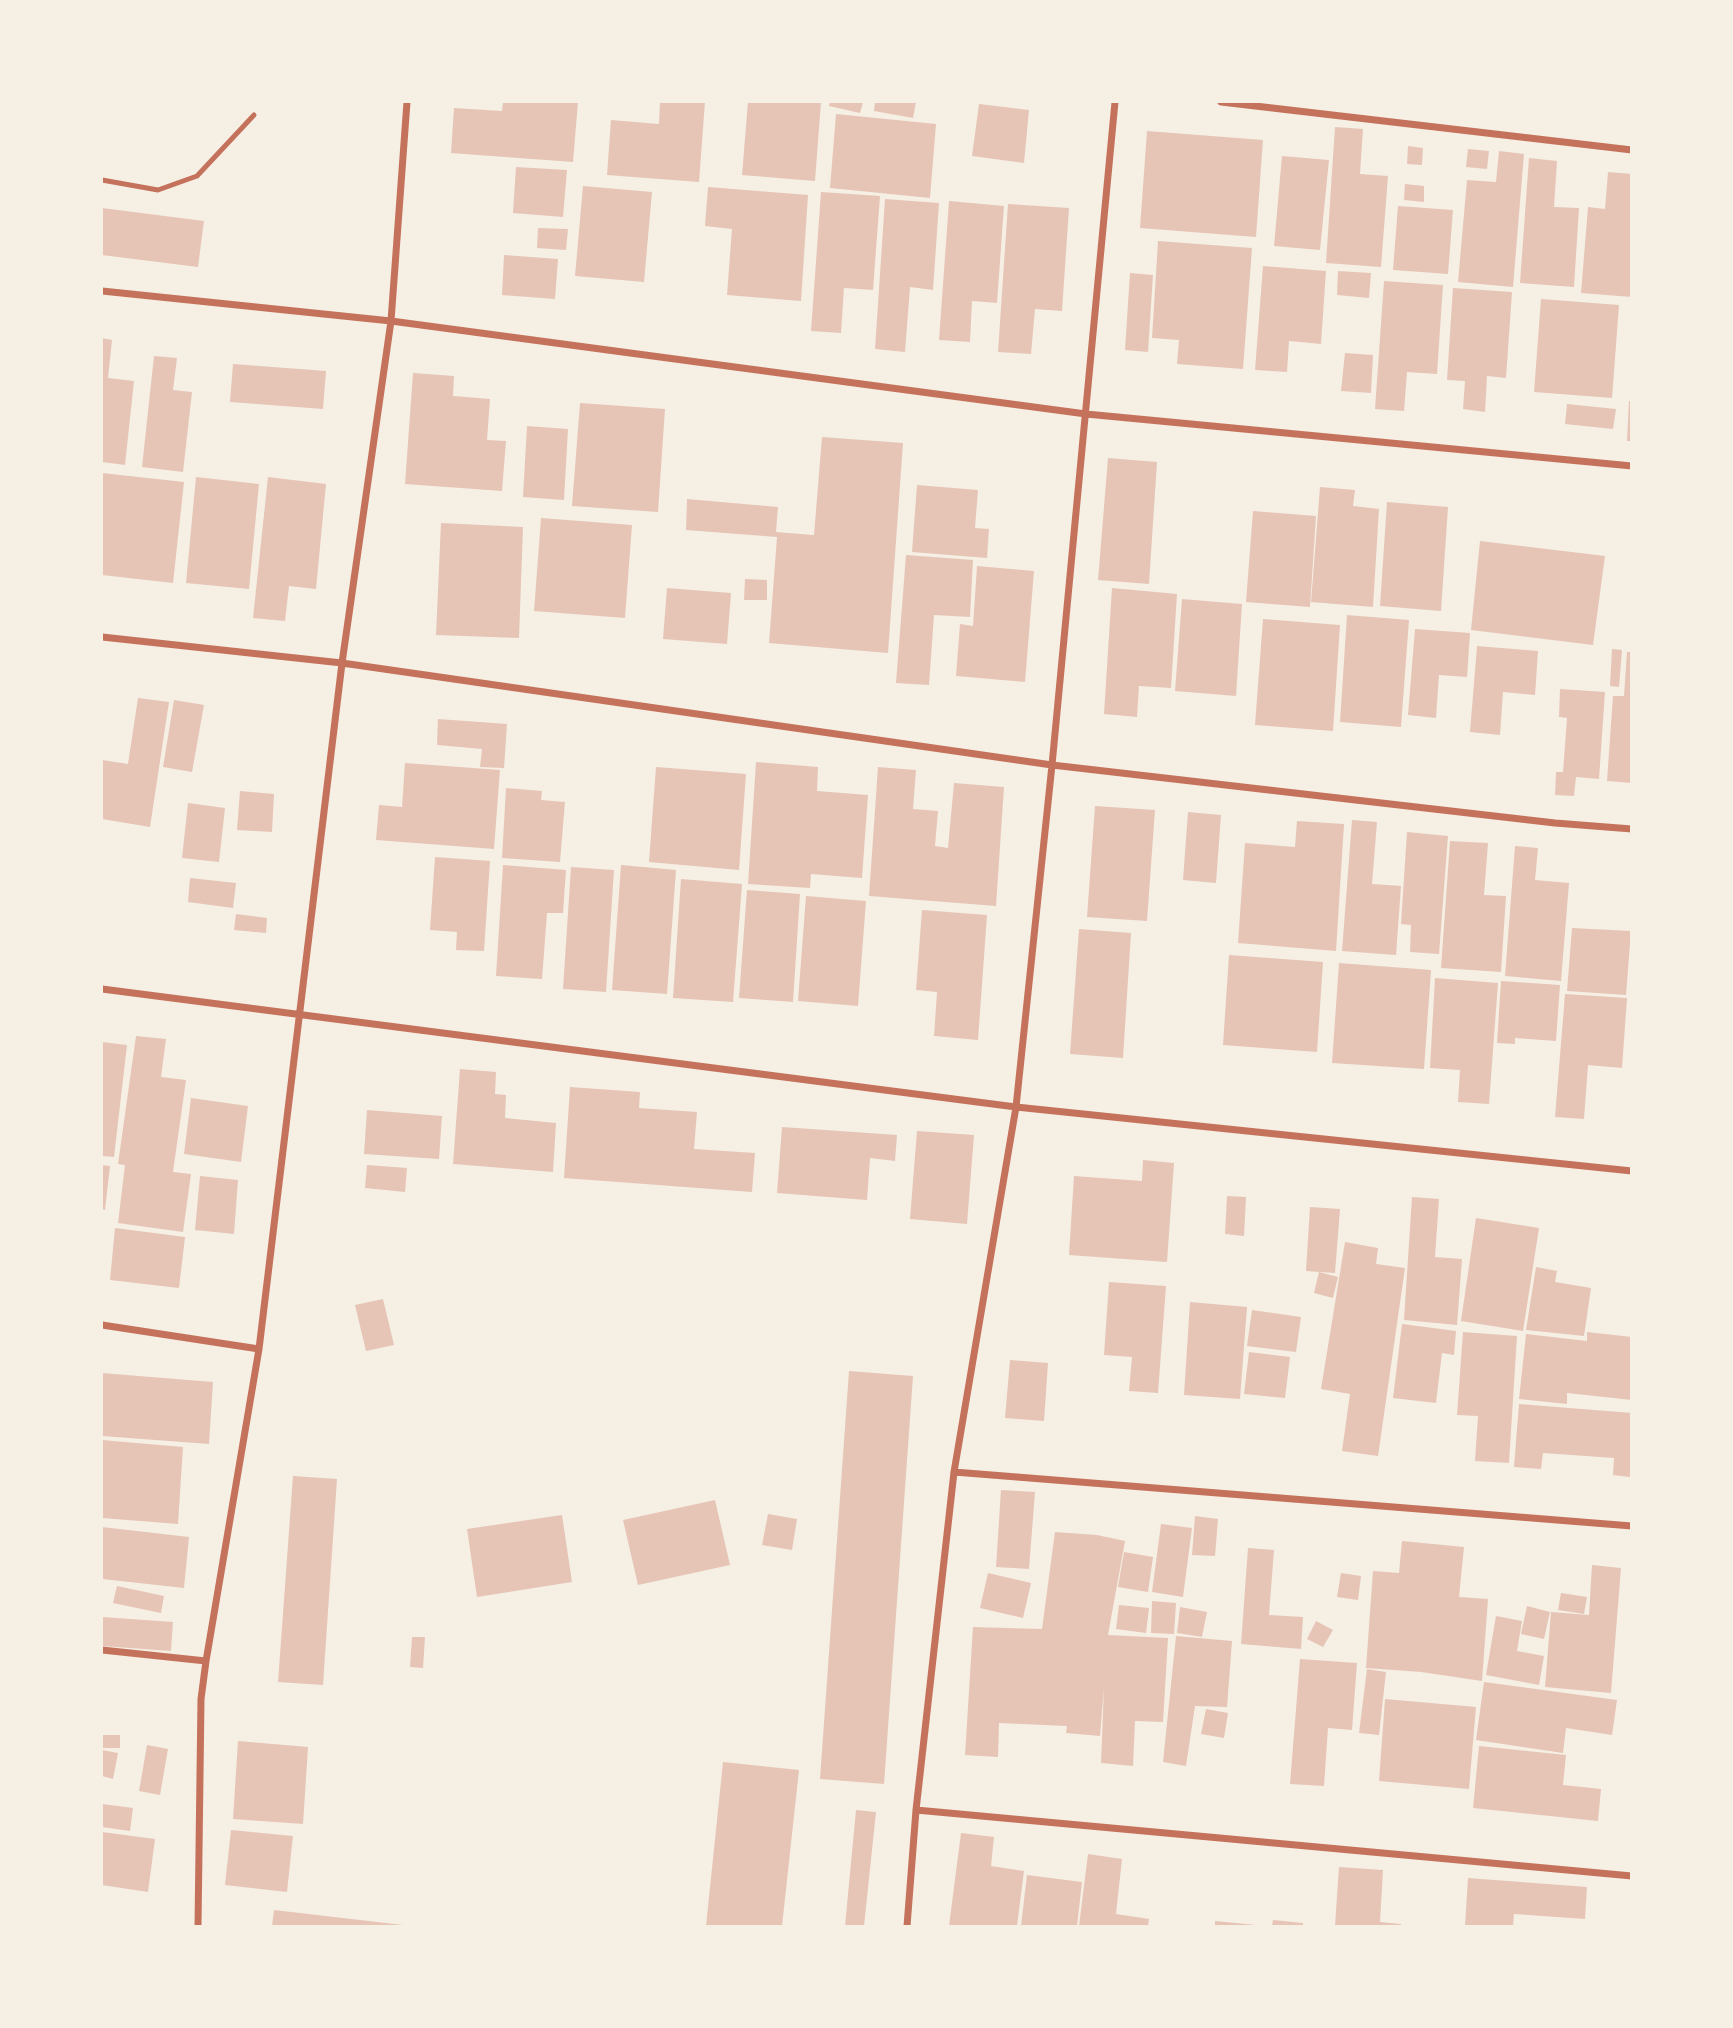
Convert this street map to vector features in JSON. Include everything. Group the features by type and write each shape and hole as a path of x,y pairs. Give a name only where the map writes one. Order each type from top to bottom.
{"street":[{"path":"198,1927 201,1699 205,1661 259,1349 342,663 391,321 407,102"},
{"path":"907,1927 916,1810 954,1472 1016,1107 1052,765 1115,102"},
{"path":"1221,102 1632,150"},
{"path":"102,291 391,321 1086,414 1632,466"},
{"path":"102,637 342,663 1052,765 1555,823 1632,829"},
{"path":"102,989 1016,1107 1632,1171"},
{"path":"102,1325 259,1349"},
{"path":"954,1472 1632,1527"},
{"path":"102,1650 205,1661"},
{"path":"916,1810 1632,1876"}],"lane":[{"path":"102,180 158,190 197,176 254,115"}],"building":[{"path":"503,102 578,102 573,162 451,153 454,108 502,111"},
{"path":"660,102 705,102 699,182 607,175 611,120 659,124"},
{"path":"748,102 821,102 815,181 742,175"},
{"path":"830,102 863,102 860,113 829,106"},
{"path":"875,102 916,102 913,118 874,111"},
{"path":"979,104 1029,110 1024,163 972,156"},
{"path":"836,114 936,124 930,198 830,188"},
{"path":"1335,127 1363,129 1360,174 1388,176 1381,267 1326,263"},
{"path":"1147,131 1263,140 1256,237 1140,228"},
{"path":"1408,146 1423,148 1422,165 1407,164"},
{"path":"1468,149 1489,151 1487,169 1466,167"},
{"path":"1499,151 1524,154 1513,287 1458,282 1467,180 1496,182"},
{"path":"1282,156 1329,160 1320,250 1274,246"},
{"path":"1529,158 1557,161 1554,207 1579,208 1574,287 1520,283"},
{"path":"516,167 567,170 563,217 513,213"},
{"path":"1608,172 1632,174 1632,297 1581,293 1588,207 1605,209"},
{"path":"1405,184 1424,186 1424,202 1404,200"},
{"path":"583,186 652,192 644,282 575,276"},
{"path":"708,187 808,195 801,301 727,295 732,229 705,226"},
{"path":"821,192 880,196 873,290 844,288 841,333 811,331"},
{"path":"885,199 939,203 933,290 910,287 905,352 875,349"},
{"path":"949,201 1004,206 997,303 972,301 970,342 939,340"},
{"path":"1008,204 1069,208 1062,311 1035,309 1031,354 998,352"},
{"path":"1398,206 1453,210 1448,274 1393,270"},
{"path":"102,208 204,221 198,267 102,255"},
{"path":"538,228 568,229 566,250 537,248"},
{"path":"1158,241 1252,248 1243,369 1177,364 1179,340 1152,338"},
{"path":"504,255 558,259 555,299 502,295"},
{"path":"1263,266 1326,271 1321,344 1289,341 1287,372 1255,370"},
{"path":"1338,271 1371,273 1369,298 1337,295"},
{"path":"1130,273 1153,275 1148,352 1125,350"},
{"path":"1384,281 1443,285 1437,374 1407,372 1404,411 1375,409"},
{"path":"1453,288 1512,292 1506,378 1487,376 1485,412 1463,409 1465,381 1447,380"},
{"path":"1541,299 1619,305 1612,398 1534,392"},
{"path":"102,338 112,340 108,378 134,381 125,465 102,462"},
{"path":"1345,353 1373,355 1371,393 1341,391"},
{"path":"154,356 177,358 173,390 192,392 183,472 142,467"},
{"path":"233,364 326,371 323,409 230,402"},
{"path":"413,373 454,376 453,396 490,399 487,440 506,441 502,491 405,484"},
{"path":"1629,401 1632,401 1632,441 1627,441"},
{"path":"580,403 665,409 658,512 572,506"},
{"path":"1567,404 1616,409 1613,429 1565,424"},
{"path":"527,426 568,429 564,500 523,497"},
{"path":"822,437 903,443 888,653 769,643 777,537 686,530 687,499 778,507 776,532 814,535"},
{"path":"1108,458 1157,462 1149,584 1098,580"},
{"path":"102,473 184,482 173,583 102,575"},
{"path":"196,477 259,484 249,589 186,583"},
{"path":"268,477 326,484 316,589 289,586 285,621 253,618"},
{"path":"917,485 978,490 975,528 989,529 987,558 912,552"},
{"path":"1320,487 1355,490 1353,506 1379,509 1373,607 1311,602"},
{"path":"1387,502 1448,507 1441,611 1380,606"},
{"path":"1253,511 1316,516 1310,607 1246,602"},
{"path":"541,518 632,525 625,618 534,611"},
{"path":"441,523 523,527 519,638 436,635"},
{"path":"1480,541 1605,556 1593,645 1471,630"},
{"path":"906,555 973,560 970,617 934,615 929,685 896,683"},
{"path":"977,566 1034,571 1025,682 956,676 960,624 973,626"},
{"path":"745,579 767,580 767,600 744,600"},
{"path":"667,588 731,593 727,644 663,639"},
{"path":"1112,588 1177,594 1171,688 1139,686 1137,717 1104,714"},
{"path":"1182,599 1242,604 1236,696 1175,691"},
{"path":"1347,615 1409,620 1401,727 1340,722"},
{"path":"1263,619 1340,625 1333,731 1255,725"},
{"path":"1415,629 1470,633 1467,677 1439,675 1436,718 1408,715"},
{"path":"1477,646 1538,651 1535,695 1503,692 1500,735 1470,732"},
{"path":"1612,649 1622,650 1619,687 1610,686"},
{"path":"1627,652 1632,652 1632,783 1607,781 1613,696 1624,696"},
{"path":"1560,689 1605,692 1599,779 1576,777 1574,796 1555,795 1556,772 1563,772 1567,718 1559,717"},
{"path":"138,698 169,702 150,827 102,819 102,760 128,764"},
{"path":"174,700 204,705 192,772 163,767"},
{"path":"438,719 507,724 504,768 480,767 482,749 437,745"},
{"path":"756,762 818,767 817,791 868,795 862,878 811,874 810,888 748,884"},
{"path":"405,763 500,770 494,849 376,840 379,805 402,807"},
{"path":"656,767 746,774 739,870 649,862"},
{"path":"878,767 916,770 913,809 938,811 935,846 948,848 954,783 1004,787 996,906 869,896"},
{"path":"506,788 542,791 541,800 565,802 560,862 502,858"},
{"path":"240,791 274,794 272,832 237,830"},
{"path":"188,803 225,808 219,862 182,858"},
{"path":"1095,806 1155,810 1147,921 1087,917"},
{"path":"1188,812 1221,815 1216,883 1183,880"},
{"path":"1352,820 1377,822 1372,884 1401,886 1396,955 1342,951"},
{"path":"1297,821 1344,824 1336,951 1238,943 1245,843 1295,847"},
{"path":"1407,832 1448,836 1439,954 1410,952 1411,925 1401,924"},
{"path":"1450,841 1488,843 1484,895 1506,896 1501,972 1441,968"},
{"path":"1515,846 1538,848 1535,880 1569,883 1561,981 1505,976"},
{"path":"435,857 490,861 484,951 456,950 457,932 430,930"},
{"path":"503,865 566,870 563,913 547,913 542,979 496,976"},
{"path":"621,865 676,870 667,994 612,990"},
{"path":"571,867 614,870 606,992 563,989"},
{"path":"190,878 236,883 233,908 188,902"},
{"path":"681,879 742,884 733,1002 673,998"},
{"path":"747,890 800,894 793,1002 739,998"},
{"path":"806,896 866,901 858,1006 798,1001"},
{"path":"922,910 987,915 978,1040 934,1036 937,992 916,990"},
{"path":"236,914 267,918 266,933 234,930"},
{"path":"1572,928 1631,931 1626,995 1567,991"},
{"path":"1079,929 1131,933 1123,1058 1070,1054"},
{"path":"1229,955 1323,962 1317,1052 1223,1045"},
{"path":"1339,963 1431,970 1424,1069 1332,1063"},
{"path":"1435,978 1498,983 1489,1104 1458,1102 1460,1070 1430,1068"},
{"path":"1501,981 1560,985 1556,1041 1515,1038 1515,1044 1497,1043"},
{"path":"1565,994 1627,998 1622,1068 1588,1065 1584,1119 1555,1117"},
{"path":"136,1036 166,1039 161,1077 186,1080 173,1172 191,1174 183,1232 118,1223 125,1165 118,1164"},
{"path":"102,1042 127,1045 114,1157 102,1156"},
{"path":"460,1069 496,1072 495,1094 506,1095 505,1118 556,1123 553,1172 453,1164"},
{"path":"570,1087 640,1092 639,1108 697,1112 694,1149 755,1153 752,1192 564,1178"},
{"path":"191,1098 248,1106 241,1162 184,1154"},
{"path":"367,1110 442,1116 439,1159 364,1154"},
{"path":"782,1127 897,1135 895,1161 870,1158 867,1200 777,1193"},
{"path":"917,1131 974,1135 967,1224 910,1219"},
{"path":"1143,1160 1174,1163 1167,1262 1069,1255 1074,1176 1142,1181"},
{"path":"102,1165 110,1166 105,1210 102,1209"},
{"path":"367,1165 407,1168 405,1192 365,1188"},
{"path":"200,1176 238,1180 234,1234 195,1230"},
{"path":"1227,1196 1246,1197 1244,1236 1225,1234"},
{"path":"1412,1197 1439,1199 1435,1257 1462,1259 1457,1325 1404,1320"},
{"path":"1310,1207 1340,1209 1335,1273 1306,1271"},
{"path":"1476,1218 1539,1228 1523,1331 1461,1321"},
{"path":"115,1228 185,1237 179,1288 110,1280"},
{"path":"1345,1242 1378,1248 1376,1264 1405,1268 1378,1456 1342,1451 1350,1394 1321,1389"},
{"path":"1536,1267 1557,1271 1555,1282 1591,1288 1584,1336 1526,1330"},
{"path":"1319,1272 1338,1277 1333,1298 1314,1293"},
{"path":"1109,1282 1166,1286 1158,1393 1129,1391 1132,1357 1104,1355"},
{"path":"383,1299 394,1345 366,1351 355,1305"},
{"path":"1190,1302 1247,1307 1240,1399 1184,1395"},
{"path":"1252,1310 1301,1317 1296,1352 1247,1346"},
{"path":"1402,1324 1456,1331 1454,1355 1442,1353 1436,1403 1393,1398"},
{"path":"1463,1332 1517,1336 1509,1463 1475,1461 1478,1416 1457,1415"},
{"path":"1587,1332 1632,1337 1632,1400 1567,1393 1567,1404 1519,1399 1526,1334 1587,1341"},
{"path":"1249,1352 1290,1357 1285,1398 1244,1394"},
{"path":"1010,1360 1048,1363 1044,1421 1005,1418"},
{"path":"849,1371 913,1376 884,1784 820,1779"},
{"path":"102,1373 213,1382 209,1444 102,1436"},
{"path":"1519,1404 1632,1413 1630,1477 1613,1475 1614,1458 1543,1453 1541,1469 1514,1467"},
{"path":"102,1440 183,1447 178,1524 102,1518"},
{"path":"293,1476 337,1479 323,1685 278,1682"},
{"path":"1001,1490 1035,1492 1029,1569 996,1567"},
{"path":"715,1500 730,1565 638,1585 623,1520"},
{"path":"768,1514 797,1519 792,1550 762,1545"},
{"path":"562,1515 572,1582 477,1597 467,1529"},
{"path":"1195,1516 1218,1519 1215,1556 1192,1555"},
{"path":"1161,1524 1192,1528 1183,1597 1152,1592"},
{"path":"102,1527 189,1537 184,1588 102,1579"},
{"path":"1055,1532 1097,1535 1125,1541 1108,1635 1168,1638 1163,1722 1135,1721 1133,1766 1101,1763 1104,1687 1100,1736 1066,1733 1067,1726 999,1723 998,1757 965,1755 973,1627 1042,1629"},
{"path":"1402,1541 1464,1547 1459,1597 1488,1599 1482,1681 1421,1672 1366,1668 1373,1571 1399,1573"},
{"path":"1248,1548 1274,1550 1269,1615 1303,1617 1301,1649 1241,1644"},
{"path":"1124,1552 1153,1557 1148,1592 1118,1587"},
{"path":"1592,1565 1621,1568 1611,1693 1545,1687 1551,1612 1589,1615"},
{"path":"988,1573 1031,1583 1023,1618 980,1608"},
{"path":"1341,1573 1361,1576 1358,1600 1337,1597"},
{"path":"117,1586 164,1596 161,1613 113,1603"},
{"path":"1561,1593 1587,1597 1584,1614 1558,1610"},
{"path":"1152,1601 1176,1603 1174,1634 1151,1633"},
{"path":"1119,1605 1149,1608 1146,1633 1116,1629"},
{"path":"1527,1606 1550,1612 1544,1639 1521,1634"},
{"path":"1180,1607 1207,1612 1202,1637 1177,1633"},
{"path":"1496,1616 1522,1621 1517,1651 1544,1656 1539,1685 1486,1675"},
{"path":"102,1617 173,1622 171,1651 102,1646"},
{"path":"1316,1621 1333,1630 1323,1647 1307,1639"},
{"path":"1176,1636 1232,1641 1227,1707 1195,1706 1186,1766 1163,1762"},
{"path":"412,1637 425,1637 423,1668 410,1667"},
{"path":"1300,1659 1357,1663 1352,1730 1328,1728 1324,1786 1290,1784"},
{"path":"1367,1669 1386,1672 1379,1735 1359,1733"},
{"path":"1484,1682 1617,1700 1612,1735 1566,1728 1563,1753 1476,1740"},
{"path":"1385,1699 1476,1707 1469,1789 1379,1781"},
{"path":"1206,1709 1228,1713 1224,1738 1201,1734"},
{"path":"103,1735 120,1735 120,1748 103,1748"},
{"path":"238,1741 308,1747 303,1824 233,1819"},
{"path":"147,1745 168,1749 160,1795 139,1791"},
{"path":"1479,1746 1566,1755 1563,1785 1601,1789 1598,1821 1473,1808"},
{"path":"102,1750 118,1753 113,1779 102,1776"},
{"path":"723,1762 799,1770 782,1926 706,1926"},
{"path":"102,1804 133,1808 130,1831 102,1827"},
{"path":"856,1810 876,1812 864,1926 845,1926"},
{"path":"231,1830 293,1836 287,1892 225,1885"},
{"path":"102,1832 155,1839 148,1892 102,1885"},
{"path":"961,1833 994,1837 991,1866 1024,1871 1017,1926 949,1926"},
{"path":"1088,1854 1122,1859 1116,1914 1149,1919 1148,1926 1079,1926"},
{"path":"1339,1867 1383,1870 1380,1922 1401,1926 1335,1926"},
{"path":"1027,1875 1082,1882 1077,1926 1021,1926"},
{"path":"1468,1878 1587,1887 1585,1919 1514,1914 1513,1926 1465,1926"},
{"path":"274,1910 403,1925 272,1926"},
{"path":"1273,1920 1303,1923 1303,1926 1272,1926"},
{"path":"1215,1921 1256,1925 1256,1926 1215,1926"}]}
